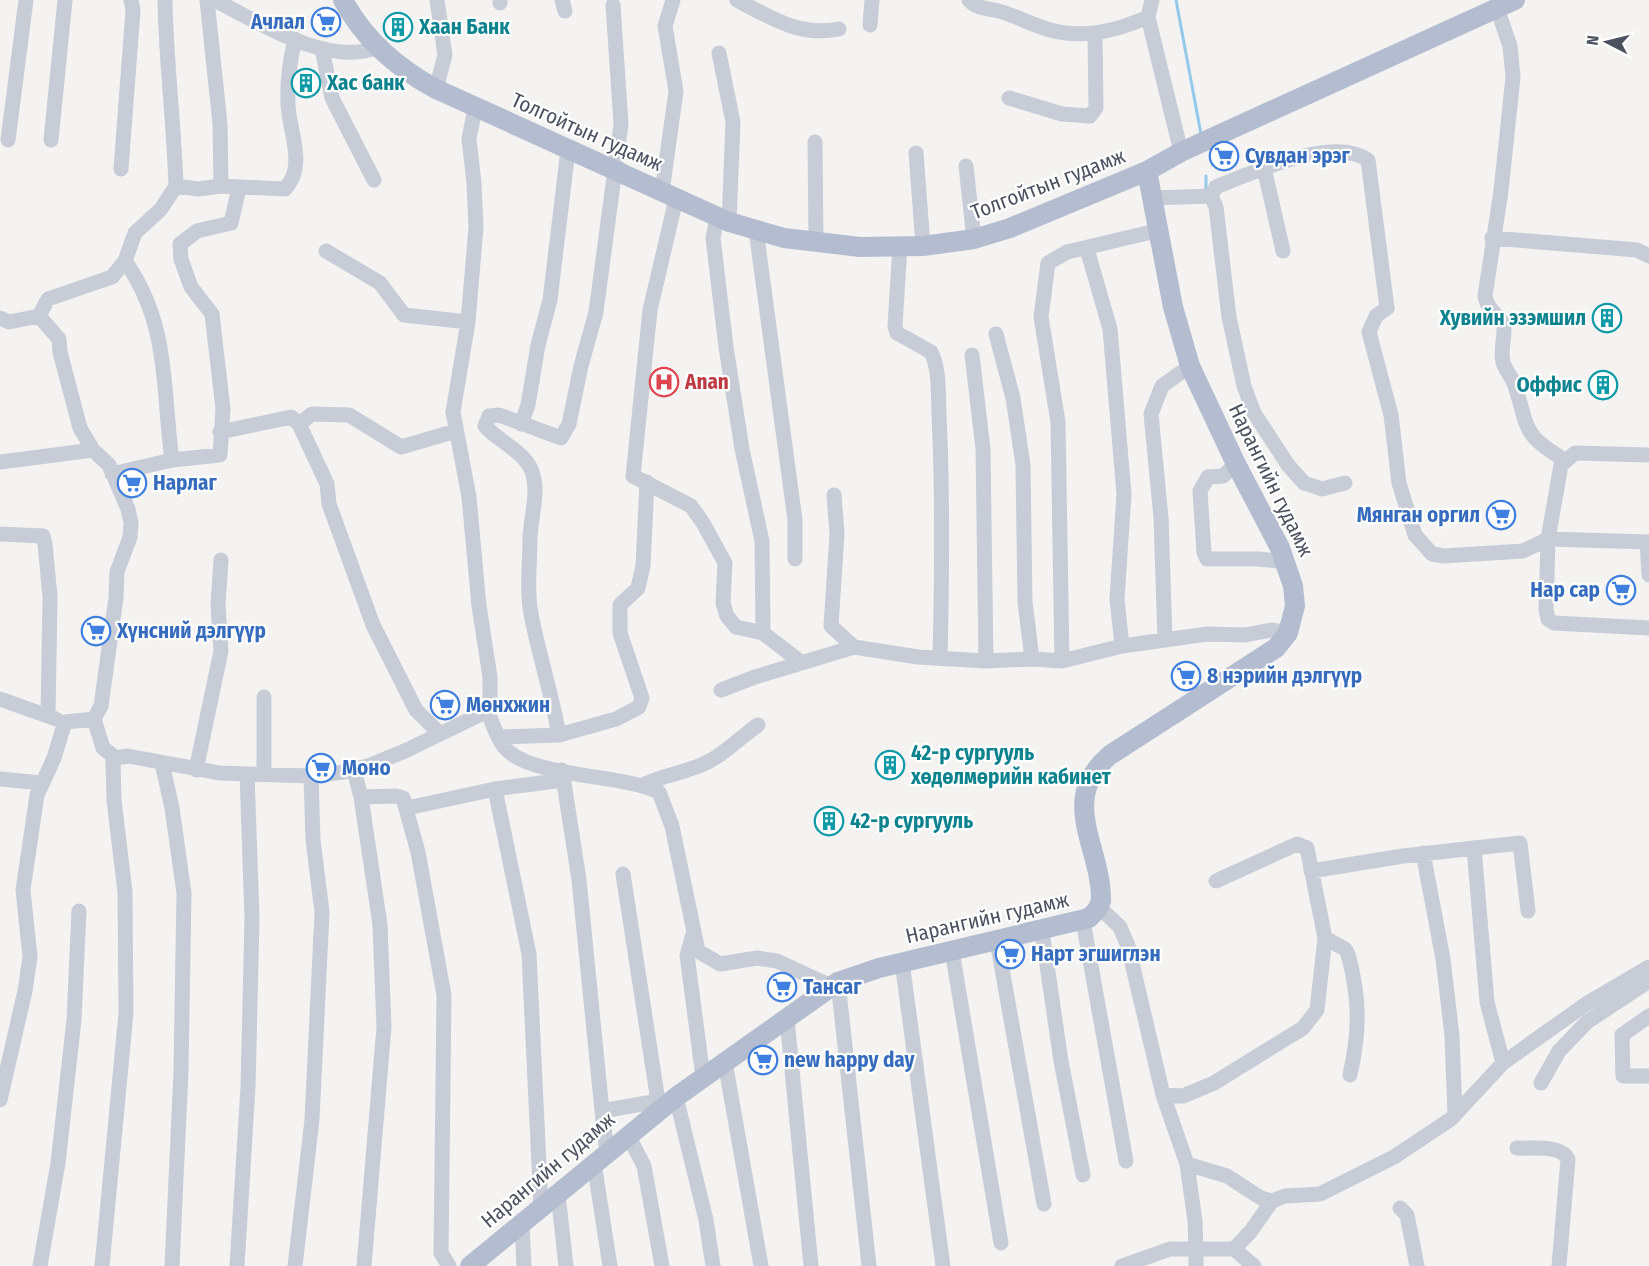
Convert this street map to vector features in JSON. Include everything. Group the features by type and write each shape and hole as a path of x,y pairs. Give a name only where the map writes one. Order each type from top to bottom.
{"main road":[{"name":"Толгойтын гудамж","path":"343,0 361,29 406,73 475,108 723,220 756,230 816,242 860,247 923,246 974,239 1010,228 1147,171 1181,152 1515,0"},
{"name":"Нарангийн гудамж","path":"470,1266 676,1097 834,984 863,972 1083,921 1099,907 1100,885 1084,813 1085,792 1095,771 1115,752 1259,661 1276,648 1288,633 1295,596 1286,562 1190,366 1173,307 1154,198 1147,171"}],"street":[{"path":"8,140 26,0"},
{"path":"51,140 65,0"},
{"path":"121,169 129,84 133,10 131,0"},
{"path":"39,316 48,299 112,277 125,261 135,233 161,209 176,186 174,124 166,55 165,0"},
{"path":"207,0 220,124 221,186"},
{"path":"214,0 295,39 322,49 355,54 378,47"},
{"path":"436,89 446,55 437,0"},
{"path":"673,0 665,26 676,91 669,196 650,310 633,476 691,506 725,563 723,603 726,616 736,627 763,633 802,663"},
{"path":"737,0 785,26 801,30 839,29"},
{"path":"870,25 872,0"},
{"path":"969,0 976,7 1000,11 1051,30 1095,34 1119,29 1148,17"},
{"path":"1152,0 1148,17 1181,152"},
{"path":"560,735 530,601 531,516 535,485 525,459 494,438 485,426 489,416 499,415 561,438 569,424 581,366 596,312 621,124 613,4"},
{"path":"1497,8 1510,46 1513,77 1501,191 1492,238 1485,296 1487,306 1501,319 1504,326 1503,363 1513,381 1532,437 1564,460"},
{"path":"1009,98 1062,114 1090,116 1096,108 1095,34"},
{"path":"176,186 198,189 221,186 285,189 293,181 296,171 288,105 290,61 295,39"},
{"path":"322,49 332,98 374,180"},
{"path":"719,52 733,122 723,220 713,238 726,347 742,449 762,541 763,633"},
{"path":"475,108 469,139 476,227 468,322 454,393 453,412 469,497 479,606 490,677 491,698 487,710 507,750 523,760 563,775 643,785 659,792 665,803 698,951 720,964 757,958 777,961 834,984 869,1266"},
{"path":"815,141 816,242"},
{"path":"521,424 528,405 538,345 550,300 568,150"},
{"path":"1345,483 1322,489 1304,483 1288,465 1254,413 1236,350 1215,207 1211,196 1216,187 1264,168 1332,152 1360,154 1368,160 1387,308 1376,316 1370,332 1391,415 1400,483 1415,535 1432,554 1443,556 1523,552 1548,539 1648,542 1649,575"},
{"path":"916,153 923,246"},
{"path":"966,166 974,239"},
{"path":"1264,168 1283,251"},
{"path":"112,474 172,460 220,455 223,410 212,314 191,287 181,259 180,244 197,231 231,223 239,188"},
{"path":"1154,198 1211,196"},
{"path":"756,230 795,520 795,559"},
{"path":"1062,661 1058,422 1041,316 1048,263 1067,252 1160,230"},
{"path":"1492,238 1637,250 1648,254"},
{"path":"900,246 895,326 897,333 931,352 936,371 942,558 940,658"},
{"path":"1087,249 1110,328 1116,427 1124,494 1117,598 1122,646"},
{"path":"326,250 380,283 404,315 468,322"},
{"path":"125,261 142,285 162,345 172,460"},
{"path":"0,318 9,322 39,316"},
{"path":"39,316 59,339 60,352 80,428 93,450 109,465 128,509 131,523 130,537 117,572 107,671 101,706 94,719 103,748 116,758 128,756 196,770 310,776 354,770 381,761 487,710"},
{"path":"996,334 1013,398 1023,465 1025,602 1032,659"},
{"path":"972,355 983,449 986,661"},
{"path":"1165,639 1161,518 1151,414 1162,386 1190,366"},
{"path":"299,424 312,414 348,415 401,447 456,431"},
{"path":"220,432 291,417 299,424 327,484 329,504 373,625 416,710 440,734"},
{"path":"0,462 93,450"},
{"path":"1649,455 1582,453 1564,460 1558,471 1548,539 1546,605 1548,620 1558,624 1649,628"},
{"path":"1236,464 1223,476 1208,477 1200,491 1204,553 1207,559 1259,559 1286,562"},
{"path":"499,737 560,735 616,719 639,707 642,698 620,633 621,605 638,588 643,566 647,482"},
{"path":"834,495 837,534 831,626 854,647"},
{"path":"0,534 43,536 50,597 48,716"},
{"path":"196,770 221,651 218,605 221,560"},
{"path":"721,690 854,647 940,658 986,661 1032,659 1062,661 1122,646 1207,633 1245,635 1271,630 1288,633"},
{"path":"264,697 264,774"},
{"path":"1,699 65,722 94,719"},
{"path":"0,1100 30,957 23,890 37,795 54,758 65,722"},
{"path":"643,785 672,773 697,767 728,750 758,724"},
{"path":"102,1266 126,1013 125,892 112,768 116,758"},
{"path":"162,763 172,808 184,893 181,1071 172,1266"},
{"path":"354,770 361,797 380,925 384,1027 364,1266"},
{"path":"237,1266 249,1066 252,918 247,774"},
{"path":"406,808 563,775"},
{"path":"563,775 579,880 602,1111 600,1158 610,1266"},
{"path":"295,1266 312,1120 322,912 313,840 310,776"},
{"path":"0,779 41,783"},
{"path":"495,789 529,954 541,1207"},
{"path":"361,797 396,796 403,798 418,852 444,995 441,1253 449,1266"},
{"path":"1311,871 1423,853 1520,843 1528,911"},
{"path":"1164,1095 1183,1096 1214,1083 1303,1028 1317,1010 1325,938 1307,848 1297,844 1216,881"},
{"path":"1474,848 1487,1002 1503,1063"},
{"path":"1423,853 1443,959 1452,1036 1455,1113"},
{"path":"602,1111 658,1101 623,874"},
{"path":"1099,907 1120,927 1128,946 1164,1095 1187,1164 1195,1221 1196,1266"},
{"path":"40,1266 58,1163 74,1020 79,911"},
{"path":"1083,921 1126,1161"},
{"path":"1042,931 1061,1061 1083,1175"},
{"path":"693,934 687,955 703,1077"},
{"path":"1325,938 1345,949 1348,954 1359,1007 1357,1046 1350,1075"},
{"path":"997,941 1044,1204"},
{"path":"952,951 1001,1243"},
{"path":"903,962 943,1266"},
{"path":"1234,1249 1251,1231 1272,1201 1285,1196 1320,1194 1394,1157 1451,1119 1503,1063 1586,1004 1649,967"},
{"path":"1541,1083 1559,1051 1587,1022 1649,981"},
{"path":"1649,1016 1622,1035 1623,1076 1649,1076"},
{"path":"787,1019 811,1266"},
{"path":"725,1062 761,1266"},
{"path":"676,1097 706,1220 713,1266"},
{"path":"627,1135 644,1166 662,1266"},
{"path":"1517,1148 1552,1149 1562,1152 1568,1159 1559,1266"},
{"path":"1187,1164 1227,1176 1261,1198 1272,1201"},
{"path":"558,1194 566,1266"},
{"path":"1400,1208 1407,1215 1417,1266"},
{"path":"522,1224 524,1266"},
{"path":"1122,1266 1170,1249 1234,1249 1254,1266"}],"waterway":[{"path":"1176,0 1201,134"},
{"path":"1206,176 1206,190"}],"place":[{"name":"Ачлал","path":"326,22"},
{"name":"Хаан Банк","path":"398,27"},
{"name":"Хас банк","path":"306,83"},
{"name":"Сувдан эрэг","path":"1224,156"},
{"name":"Хувийн эзэмшил","path":"1607,318"},
{"name":"Anan","path":"664,382"},
{"name":"Оффис","path":"1603,385"},
{"name":"Нарлаг","path":"132,483"},
{"name":"Мянган оргил","path":"1501,515"},
{"name":"Нар сар","path":"1621,590"},
{"name":"Хүнсний дэлгүүр","path":"96,631"},
{"name":"8 нэрийн дэлгүүр","path":"1186,676"},
{"name":"Мөнхжин","path":"445,705"},
{"name":"42-p сургууль хөдөлмөрийн кабинет","path":"890,765"},
{"name":"Моно","path":"321,768"},
{"name":"42-p сургууль","path":"829,821"},
{"name":"Нарт эгшиглэн","path":"1010,954"},
{"name":"Тансаг","path":"782,987"},
{"name":"new happy day","path":"763,1060"}]}
